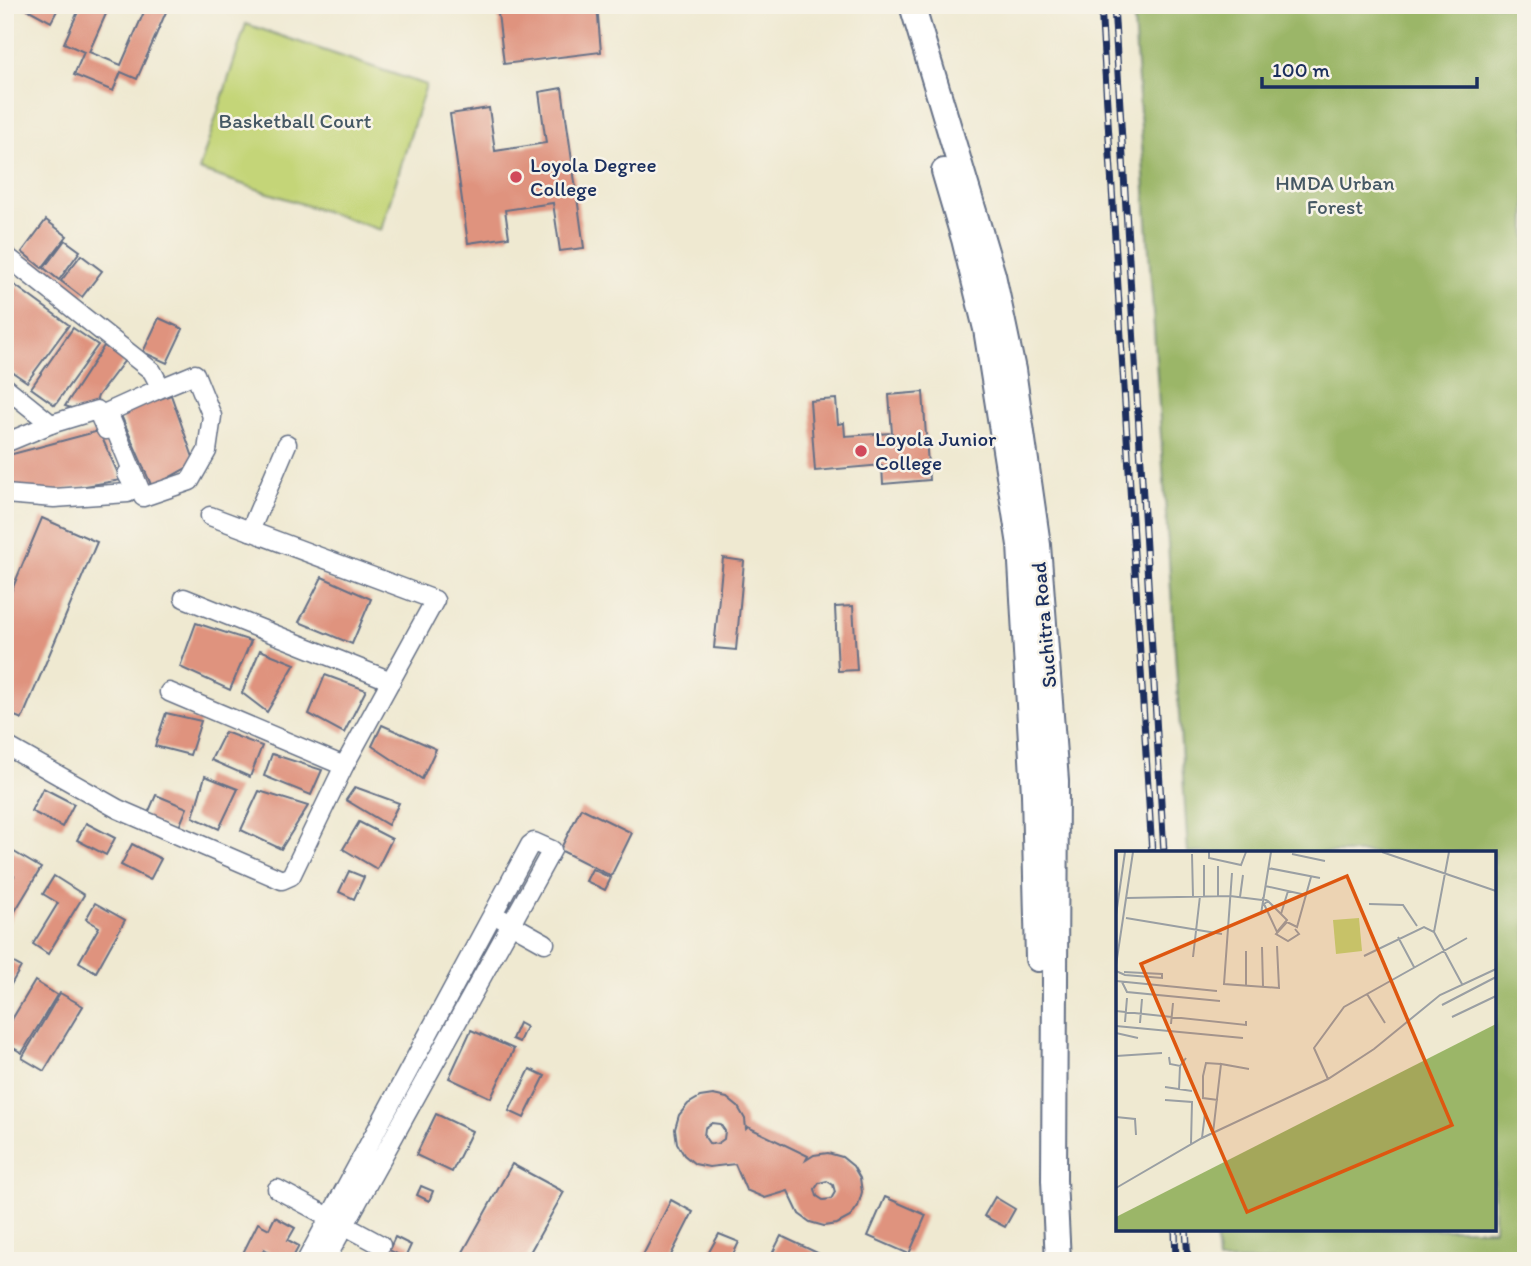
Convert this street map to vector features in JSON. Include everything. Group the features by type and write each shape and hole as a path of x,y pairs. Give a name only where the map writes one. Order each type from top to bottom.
{"main road":[{"name":"Suchitra Road","path":"895,5 964,239 986,329 1020,545 1034,794 1046,890 1058,1261"},
{"name":"Suchitra Road","path":"912,5 993,275 1013,370 1038,545 1056,781 1046,890 1045,1261"}],"street":[{"path":"5,254 152,370 161,388"},
{"path":"195,374 212,415 207,451 190,481 143,497 108,412 161,388 195,374"},
{"path":"5,387 51,424"},
{"path":"5,443 51,424 97,410 134,487 132,492 54,498 5,494"},
{"path":"250,531 287,444"},
{"path":"5,745 117,809 282,880 291,876 344,766 435,600 209,516"},
{"path":"184,598 391,681"},
{"path":"169,692 344,766"},
{"path":"306,1261 337,1221 469,1000 552,850 532,843 492,913 337,1221 325,1261"},
{"path":"492,913 545,943"},
{"path":"452,990 469,1000"},
{"path":"277,1189 381,1245"}],"green space":[{"name":"HMDA Urban Forest","path":"1133,5 1526,5 1526,1261 1218,1261 1215,1231 1496,1231 1496,851 1188,851"},
{"name":"Basketball Court","path":"246,24 426,85 381,230 199,170"}],"building":[{"path":"20,5 60,5 51,22"},
{"path":"81,5 110,5 89,52 121,65 147,5 169,5 137,79 121,72 113,91 74,75 84,52 64,43"},
{"path":"497,5 597,5 601,52 504,64"},
{"name":"Loyola Degree College","path":"562,88 584,248 560,251 553,203 505,210 509,237 468,243 450,114 489,108 495,151 546,143 539,92"},
{"path":"46,220 67,236 42,268 22,252"},
{"path":"65,240 80,251 59,280 44,268"},
{"path":"81,255 102,271 82,297 61,281"},
{"path":"5,278 69,325 27,382 5,367"},
{"path":"159,318 183,329 167,363 143,352"},
{"path":"73,328 98,345 55,405 31,388"},
{"path":"104,346 125,360 98,396 94,408 80,411 65,406"},
{"path":"923,392 929,480 883,484 882,465 815,471 810,401 836,399 838,424 844,423 845,436 892,433 889,395"},
{"path":"171,395 195,463 152,487 120,413"},
{"path":"99,431 121,480 50,492 5,487 5,456"},
{"path":"42,518 97,542 22,719 5,712 5,606"},
{"path":"723,558 744,561 736,650 714,648"},
{"path":"322,577 371,599 352,644 299,622"},
{"path":"853,606 857,670 838,671 835,607"},
{"path":"196,623 251,641 230,690 180,667"},
{"path":"260,650 295,664 267,712 242,693"},
{"path":"325,675 366,690 344,733 309,714"},
{"path":"166,713 201,721 190,755 155,746"},
{"path":"382,725 436,749 422,779 372,746"},
{"path":"225,732 262,746 250,777 211,760"},
{"path":"272,754 322,770 311,795 264,776"},
{"path":"205,776 238,789 219,829 193,817"},
{"path":"355,787 399,803 388,825 346,800"},
{"path":"43,788 74,804 62,827 31,811"},
{"path":"259,791 308,806 281,849 241,830"},
{"path":"156,795 187,808 177,832 146,818"},
{"path":"581,808 632,833 611,876 560,850"},
{"path":"359,822 392,839 377,869 343,849"},
{"path":"86,823 115,838 106,855 77,840"},
{"path":"132,844 161,859 150,880 121,865"},
{"path":"9,849 41,868 5,928 5,890 14,876 5,871 5,855"},
{"path":"592,869 611,878 605,890 586,881"},
{"path":"349,871 364,877 354,899 339,892"},
{"path":"54,876 84,895 48,954 33,944 58,903 43,894"},
{"path":"95,903 125,920 96,972 79,962 99,927 86,919"},
{"path":"5,958 21,967 5,995"},
{"path":"35,981 57,995 22,1053 5,1043 5,1031"},
{"path":"60,993 83,1006 44,1071 22,1058"},
{"path":"519,1023 526,1027 519,1042 512,1039"},
{"path":"471,1030 514,1049 491,1098 449,1078"},
{"path":"530,1069 545,1076 524,1118 509,1111"},
{"path":"713,1095 727,1098 738,1107 745,1119 746,1129 748,1127 808,1156 806,1160 814,1155 828,1153 842,1157 853,1166 860,1178 862,1192 858,1206 850,1217 837,1224 824,1226 810,1222 799,1214 788,1191 765,1198 746,1190 735,1164 709,1167 695,1164 684,1155 677,1143 675,1129 679,1115 688,1104 700,1097","holes":["712,1123 720,1124 725,1131 724,1139 717,1144 709,1143 704,1136 705,1128","827,1181 833,1185 835,1192 831,1199 823,1200 817,1196 815,1189 819,1183"]},
{"path":"436,1114 472,1131 452,1172 416,1155"},
{"path":"512,1164 564,1192 525,1261 458,1261"},
{"path":"421,1186 433,1191 429,1201 417,1195"},
{"path":"885,1197 926,1215 909,1254 868,1236"},
{"path":"995,1197 1015,1209 1005,1227 984,1216"},
{"path":"671,1200 693,1212 668,1261 640,1261"},
{"path":"275,1217 295,1228 288,1240 299,1246 291,1261 271,1261 274,1255 264,1249 258,1261 239,1261 258,1223 269,1229"},
{"path":"719,1234 739,1242 730,1261 704,1261"},
{"path":"781,1236 824,1256 822,1261 792,1261 773,1252"},
{"path":"395,1237 411,1245 405,1258 389,1250"}],"railway":[{"path":"1101,5 1152,851"},
{"path":"1114,5 1164,851"},
{"path":"1175,1231 1176,1261"},
{"path":"1186,1231 1188,1261"}],"place":[{"name":"Loyola Degree College","path":"516,177"},
{"name":"Loyola Junior College","path":"861,451"}]}
